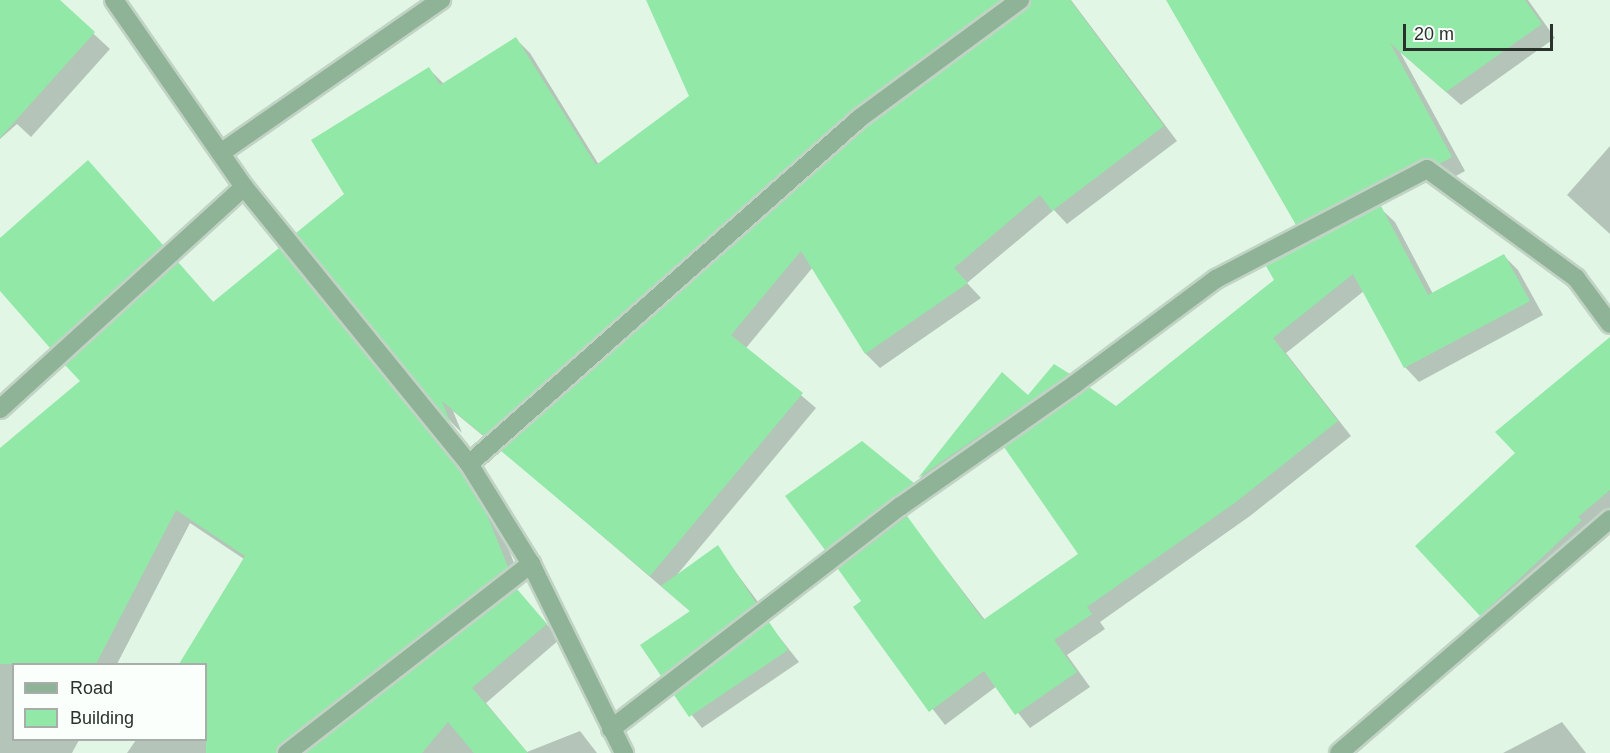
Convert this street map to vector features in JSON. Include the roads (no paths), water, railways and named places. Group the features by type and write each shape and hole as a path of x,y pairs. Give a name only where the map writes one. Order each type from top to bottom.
{"street":[{"path":"114,0 222,152 244,187 468,464 531,564 624,753"},
{"path":"222,152 441,0"},
{"path":"468,464 860,118 1020,0"},
{"path":"612,729 900,506 1075,384 1216,279 1427,169 1576,278 1610,324"},
{"path":"0,409 244,187"},
{"path":"1339,753 1610,519"},
{"path":"287,753 531,564"}]}
